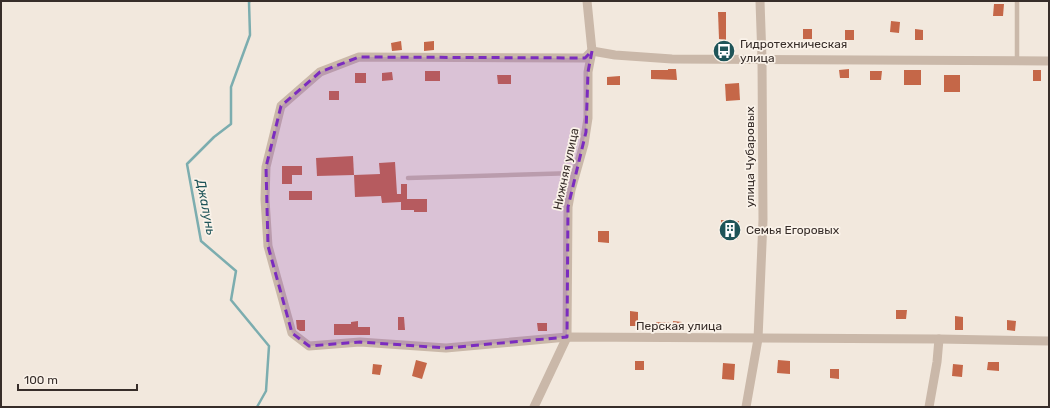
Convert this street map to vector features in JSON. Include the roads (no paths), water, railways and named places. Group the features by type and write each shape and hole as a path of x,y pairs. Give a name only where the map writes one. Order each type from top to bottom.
{"street":[{"name":"Нижняя улица","path":"534,407 567,337 568,207 586,132 588,118 588,72 592,51 587,1"},
{"name":"улица Чубаровых","path":"746,407 758,339 763,220 762,59 760,1"},
{"path":"592,51 615,55 672,59 1049,61"},
{"name":"Перская улица","path":"592,51 585,58 360,58 320,72 281,106 266,167 265,199 268,246 292,333 309,346 360,342 446,348 567,337 938,339 1049,342"},
{"path":"929,407 937,362 938,339"}],"lane":[{"path":"1017,1 1017,62"},
{"path":"408,178 576,173"}],"waterway":[{"name":"Джалунь","path":"250,1 250,35 231,87 231,124 214,137 187,164 201,241 236,271 231,300 269,346 266,391 257,407"}],"place":[{"name":"Гидротехническая улица","path":"724,51"},
{"name":"Семья Егоровых","path":"730,230"}]}
